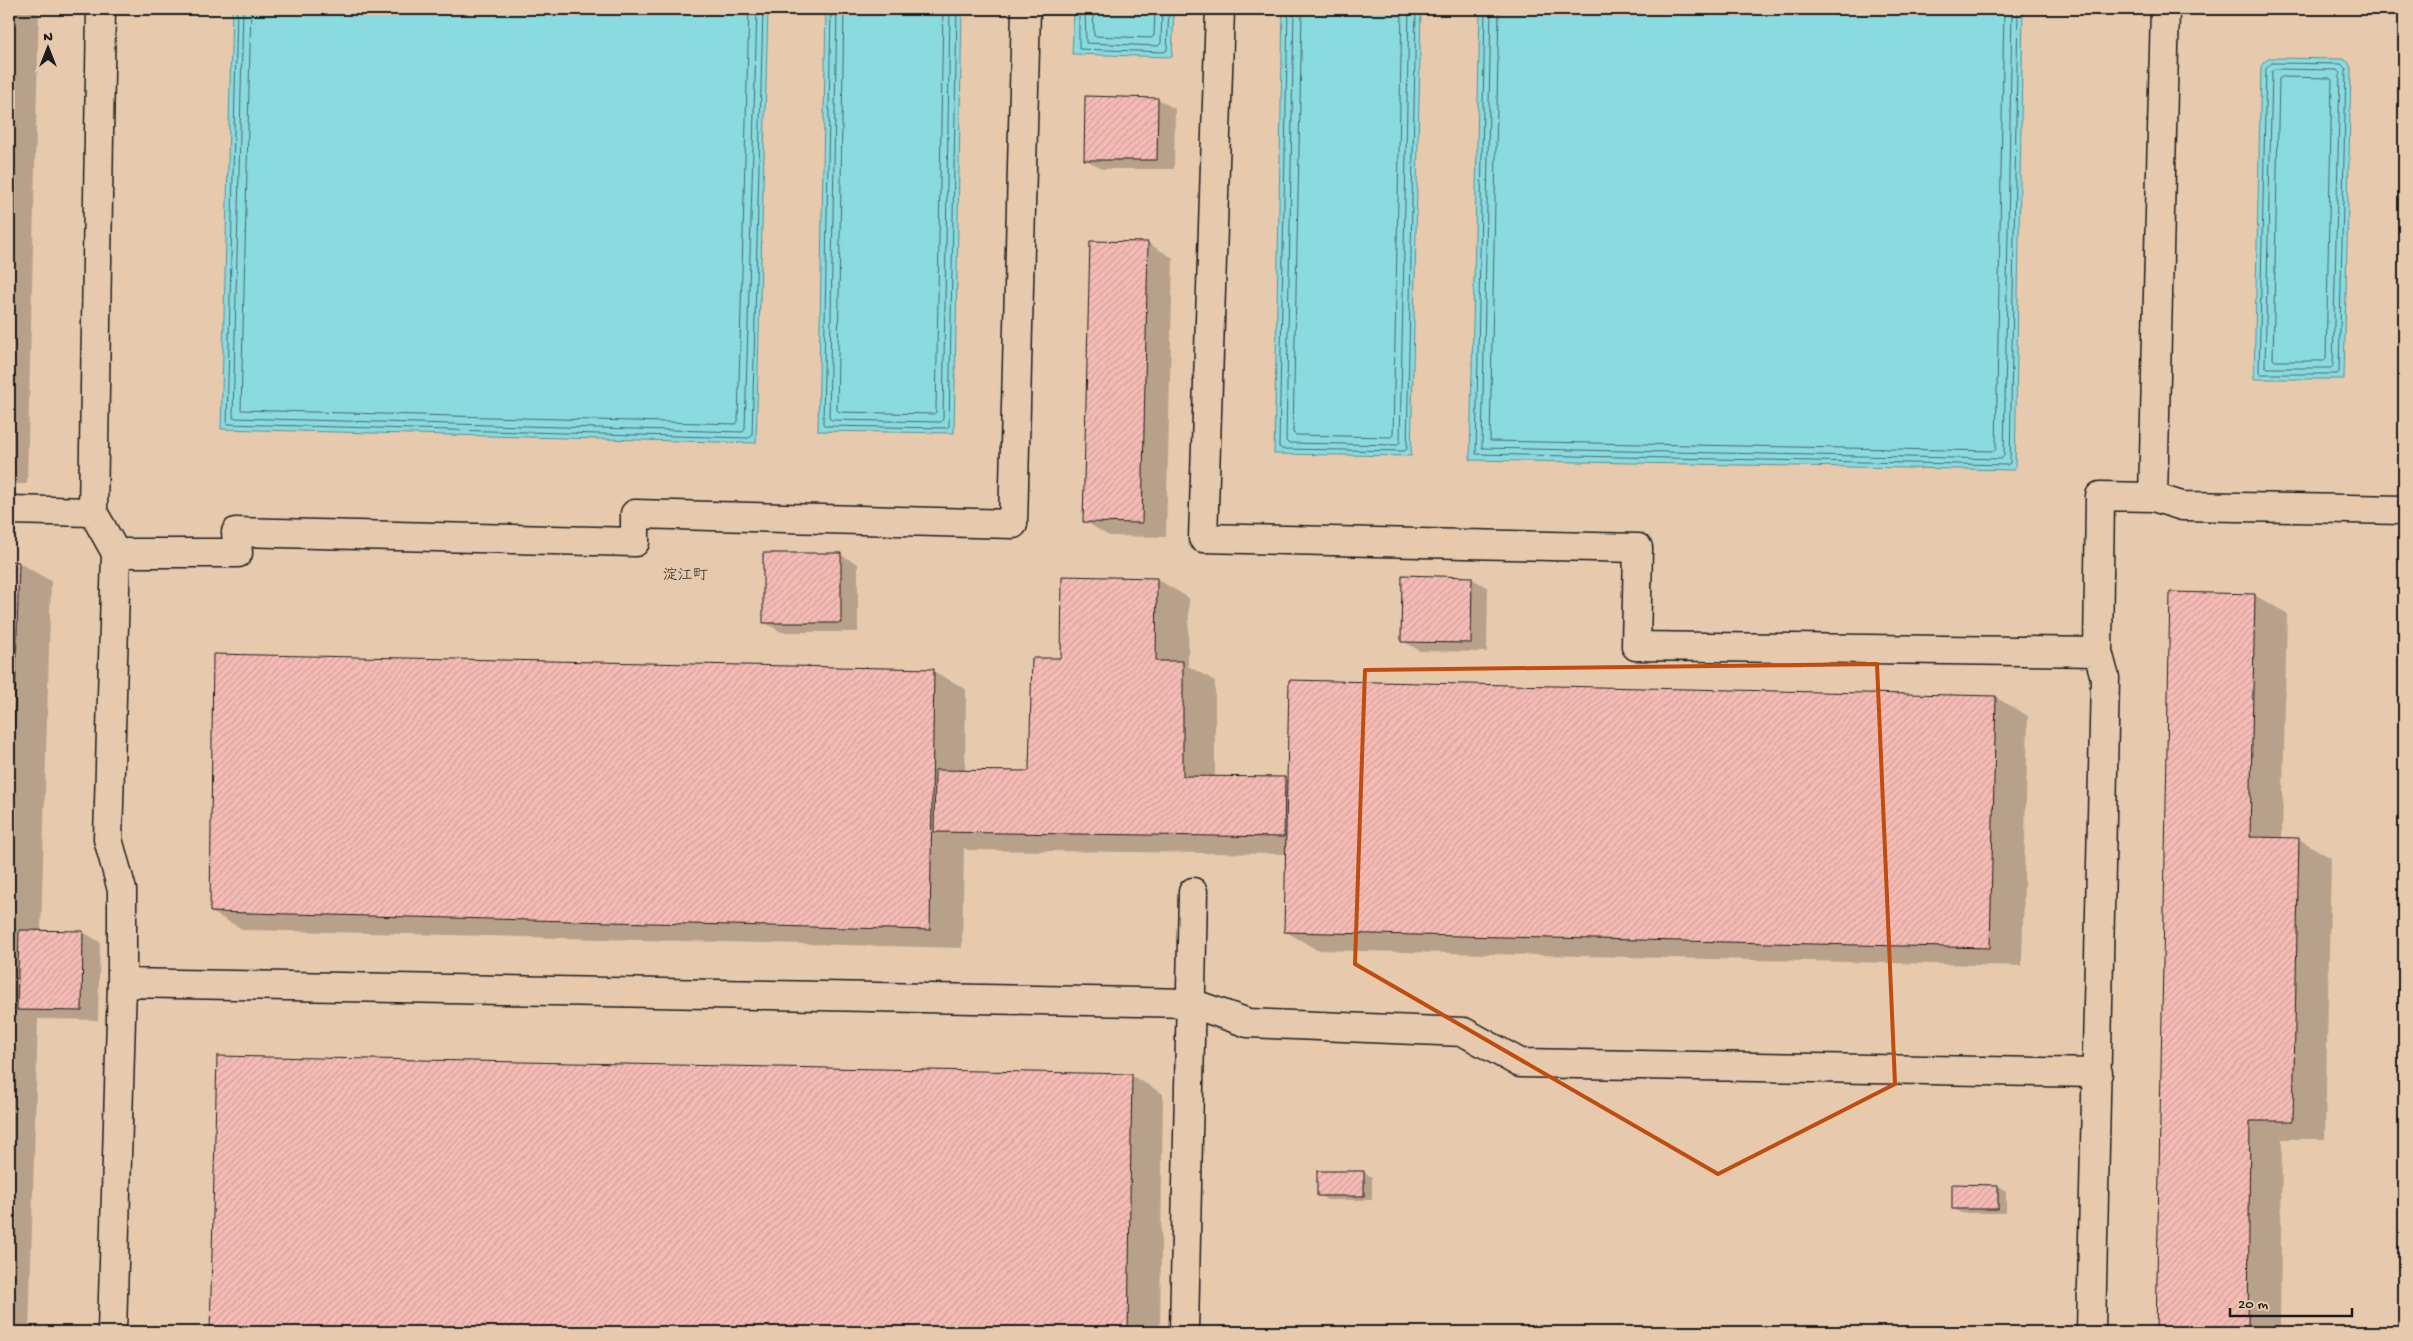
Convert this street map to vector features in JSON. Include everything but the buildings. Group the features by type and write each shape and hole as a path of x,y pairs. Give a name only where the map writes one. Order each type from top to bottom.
{"lane":[{"path":"101,9 93,512 116,553 108,839 122,890 122,983 112,1332"},
{"path":"116,553 238,553 236,532 635,542 635,514 1013,524 1026,9"},
{"path":"1220,9 1202,538 1638,548 1636,646 2098,652"},
{"path":"2153,497 2165,9"},
{"path":"2091,1332 2106,678 2098,652 2100,496 2153,497 2182,506 2404,510"},
{"path":"9,510 93,512"},
{"path":"1184,1332 1194,892"},
{"path":"122,983 1191,1003 1248,1023 1464,1032 1520,1063 2098,1073"}],"highlighted area":[{"path":"1877,664 1895,1084 1718,1174 1355,964 1365,670"}],"water":[{"path":"232,9 768,9 756,443 221,429"},
{"path":"826,9 962,9 954,433 818,431"},
{"path":"1074,9 1174,9 1172,57 1072,54"},
{"path":"1283,9 1421,9 1411,456 1274,454"},
{"path":"1480,9 2023,9 2015,470 1470,460"},
{"path":"2270,58 2343,59 2348,62 2351,68 2344,379 2254,379 2261,67"}],"district":[{"name":"淀江町","path":"685,574"}]}
